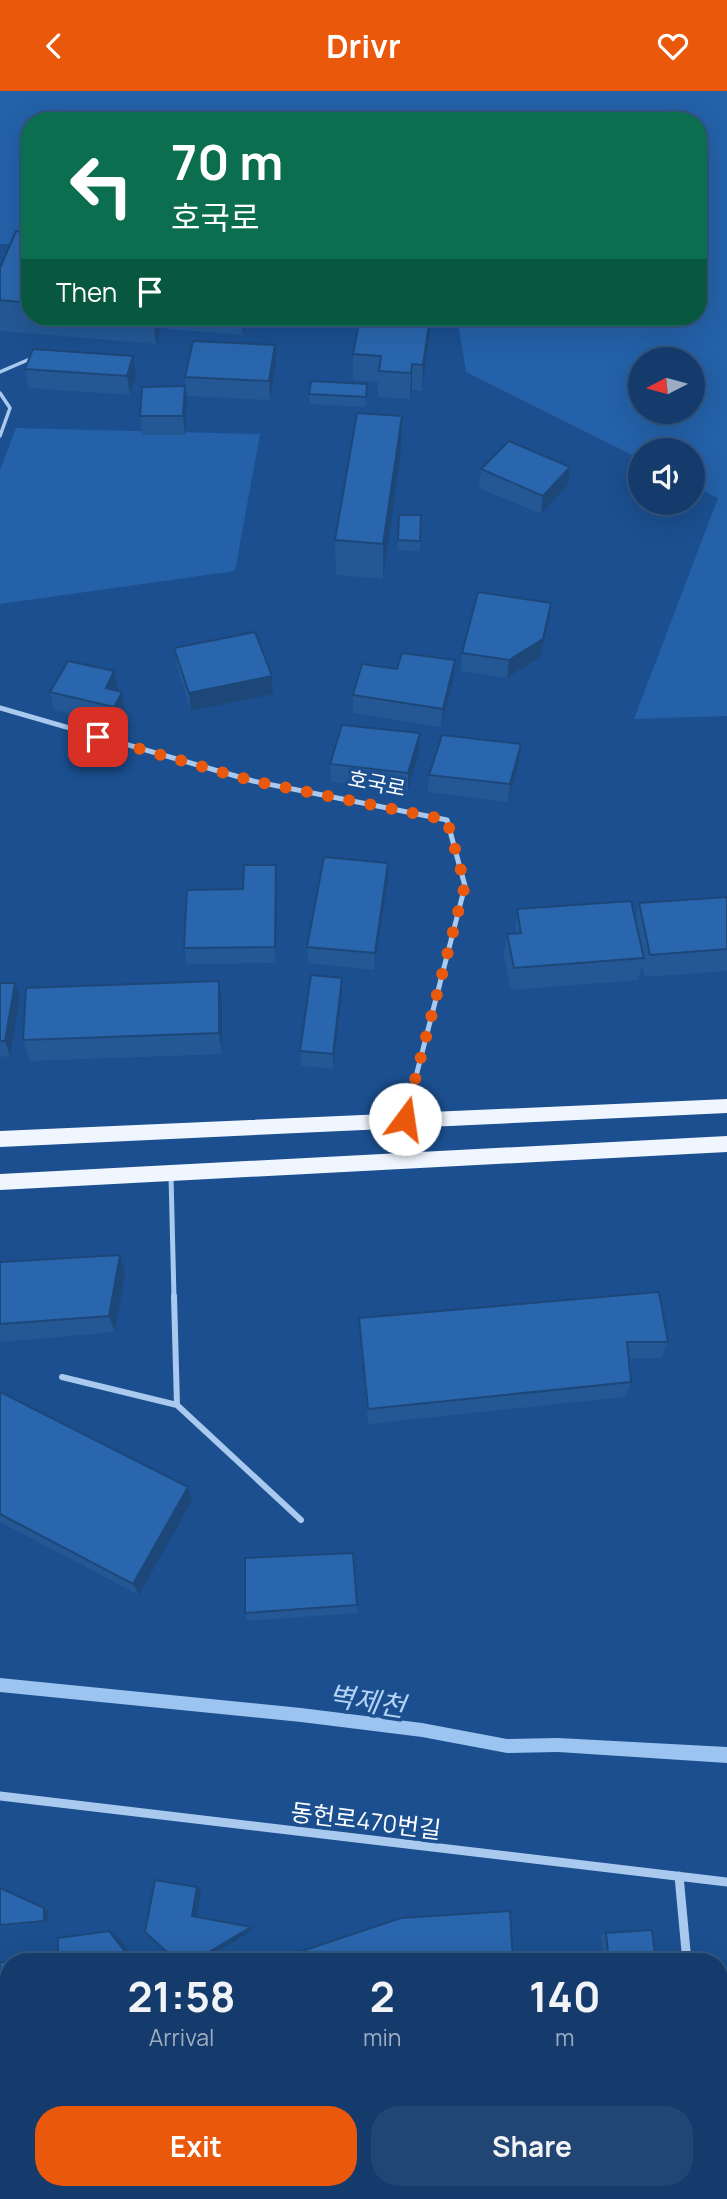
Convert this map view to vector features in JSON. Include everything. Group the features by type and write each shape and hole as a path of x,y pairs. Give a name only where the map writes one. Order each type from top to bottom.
{"main road":[{"path":"0,1139 727,1106"},
{"path":"0,1182 727,1144"}],"street":[{"name":"동헌로470번길","path":"0,1796 727,1882"},
{"path":"679,1876 686,1953"}],"lane":[{"path":"0,372 30,359"},
{"path":"0,393 10,408 0,436"},
{"name":"호국로","path":"0,708 253,781 447,820 465,885 405,1119"},
{"path":"170,1173 177,1405"},
{"path":"62,1377 177,1405 301,1520"}],"shaded area":[{"path":"0,91 727,91 727,716 634,719 718,498 705,492 705,438 628,438 628,453 466,372 458,326 707,326 707,112 21,112 21,245 0,244"},
{"path":"16,428 260,434 235,571 0,604 0,470"}],"building":[{"path":"16,231 21,231 21,302 0,300 0,268"},
{"path":"358,326 429,326 423,365 412,364 411,373 379,371 381,356 353,354"},
{"path":"193,341 275,345 269,381 185,377"},
{"path":"33,349 133,356 127,376 25,369"},
{"path":"311,381 367,384 366,397 309,394"},
{"path":"185,386 183,416 140,416 142,387"},
{"path":"357,413 402,416 383,544 335,540"},
{"path":"509,441 570,467 543,496 481,469"},
{"path":"399,515 421,515 420,541 398,540"},
{"path":"478,592 551,603 543,639 509,660 462,653"},
{"path":"255,632 272,676 189,693 174,648"},
{"path":"402,653 455,660 443,709 353,695 362,664 397,669"},
{"path":"68,661 114,671 106,688 122,692 114,707 50,692"},
{"path":"342,725 420,733 408,773 330,764"},
{"path":"442,735 521,744 510,784 429,775"},
{"path":"324,857 388,863 375,953 307,947"},
{"path":"244,865 276,865 275,947 184,948 187,890 243,889"},
{"path":"727,897 727,949 650,955 639,903"},
{"path":"631,901 644,958 514,968 507,934 521,933 517,909"},
{"path":"311,975 342,978 333,1054 300,1051"},
{"path":"219,981 219,1033 23,1040 26,988"},
{"path":"0,983 15,983 5,1041 0,1041"},
{"path":"120,1255 109,1316 0,1324 0,1262"},
{"path":"659,1292 668,1342 627,1342 631,1382 368,1409 359,1318"},
{"path":"0,1392 188,1487 133,1584 0,1514"},
{"path":"353,1553 357,1605 245,1613 245,1558"},
{"path":"155,1880 197,1887 192,1916 251,1927 207,1953 168,1953 145,1932"},
{"path":"0,1888 44,1908 44,1921 0,1925"},
{"path":"510,1911 512,1953 296,1953 401,1918"},
{"path":"652,1930 655,1953 608,1953 606,1933"},
{"path":"109,1931 126,1953 58,1953 58,1938"}],"waterway":[{"name":"벽제천","path":"0,1685 301,1715 422,1730 507,1746 558,1745 727,1755"}],"route":[{"path":"98,737 253,781 447,820 465,885 405,1119"}]}
